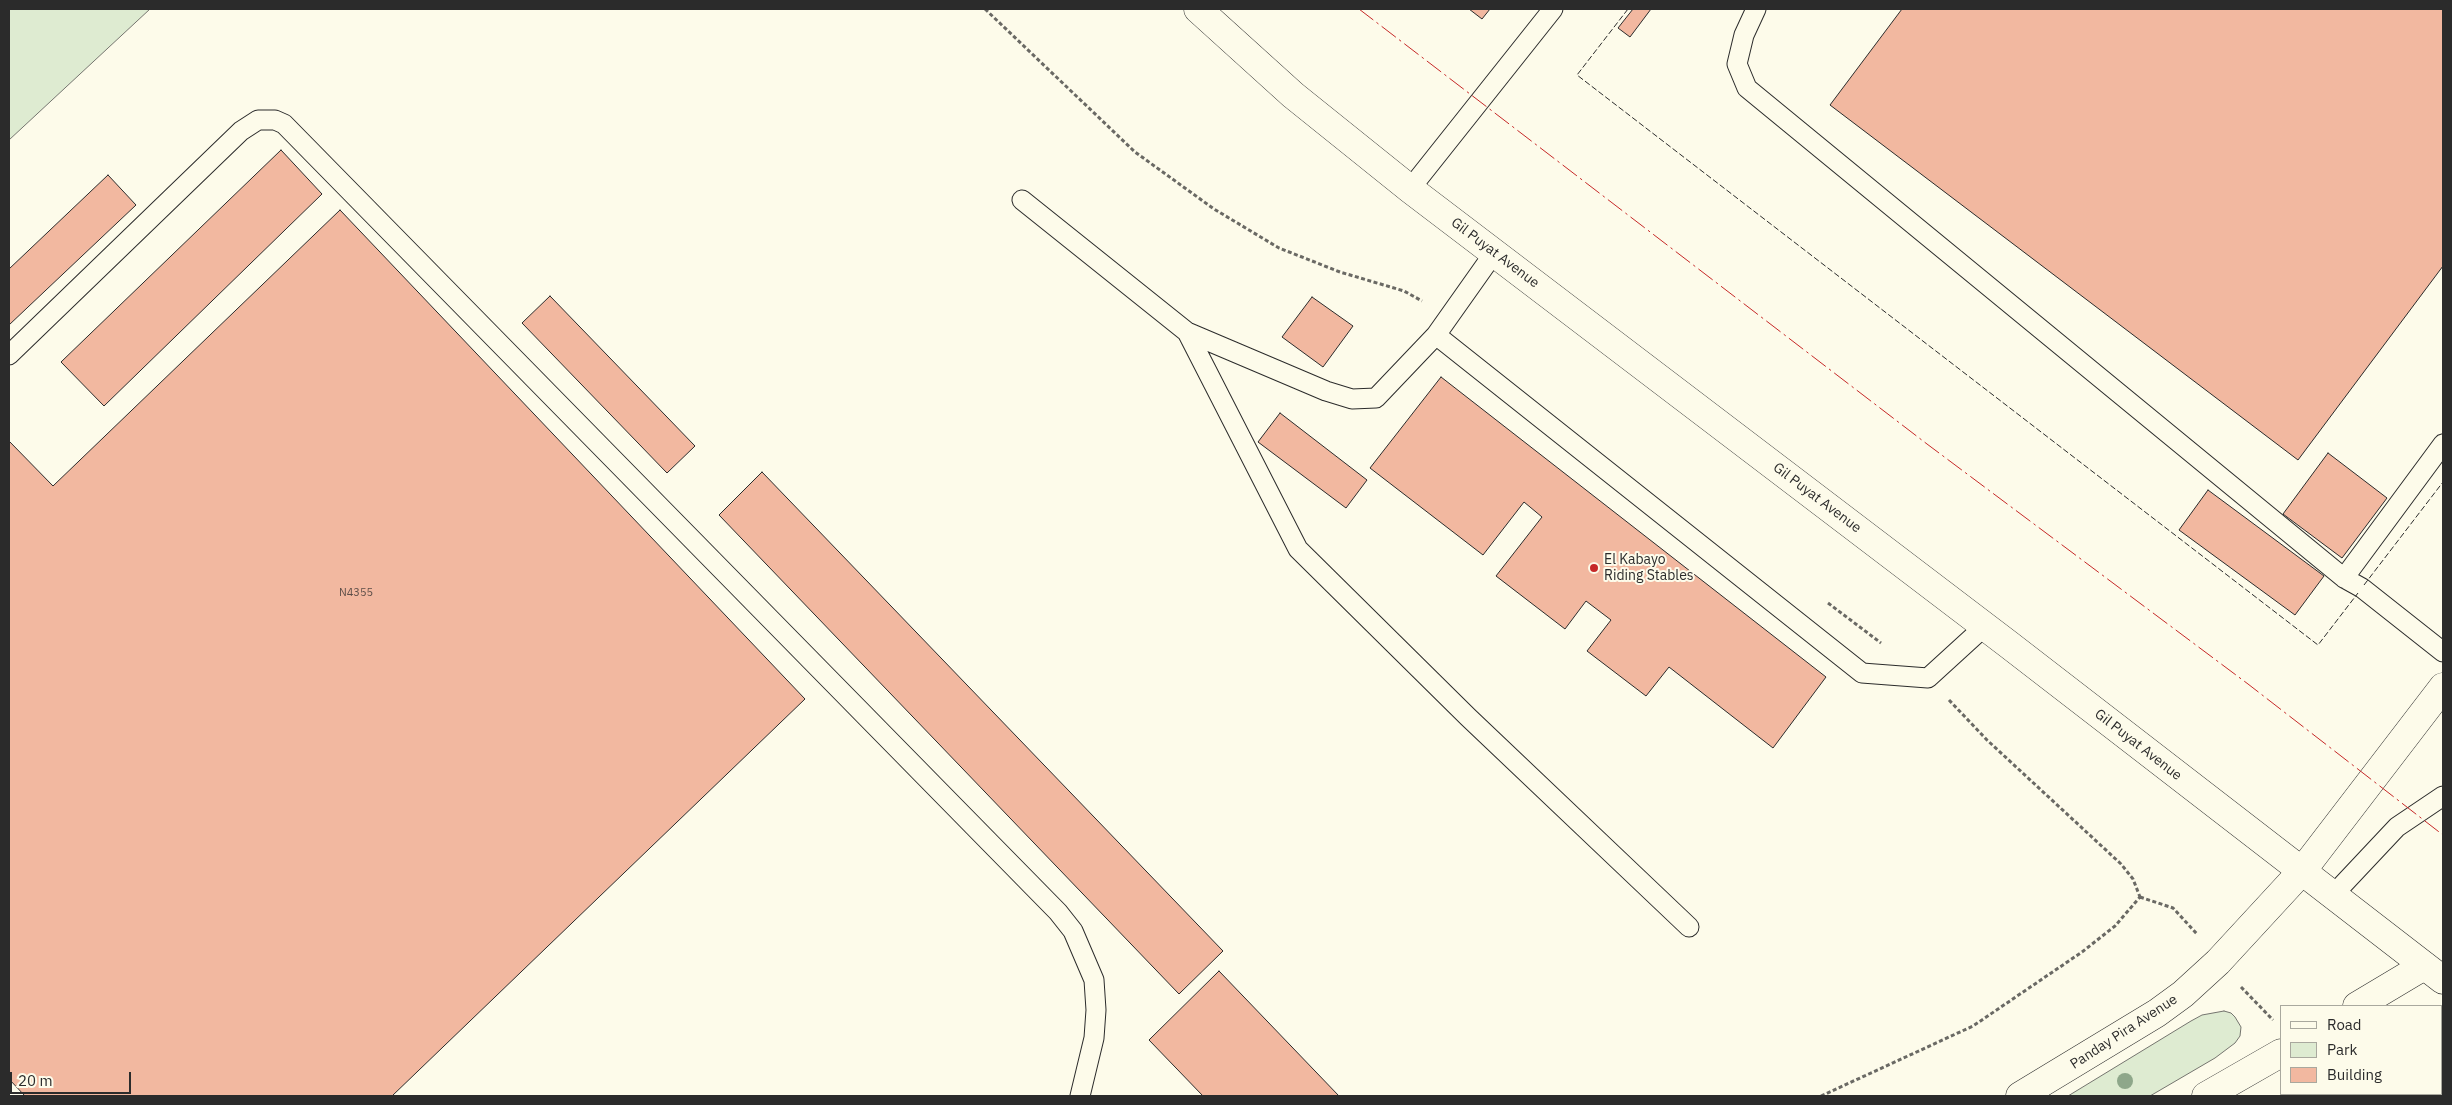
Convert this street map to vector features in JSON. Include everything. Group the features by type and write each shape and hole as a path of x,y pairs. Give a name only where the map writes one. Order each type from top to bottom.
{"main road":[{"name":"Gil Puyat Avenue","path":"1198,9 1293,95 1410,189 1985,626 2434,973"},
{"name":"Panday Pira Avenue","path":"2020,1096 2157,1013 2183,994 2218,962 2302,872 2443,687"},
{"path":"2359,1005 2434,973"},
{"path":"2206,1096 2280,1054"}],"lane":[{"path":"1410,189 1553,9"},
{"path":"1756,9 1744,35 1737,64 1747,88 2344,578 2362,588 2443,652"},
{"path":"9,355 242,130 258,120 275,120 284,124 1058,912 1073,931 1094,980 1096,1010 1094,1038 1080,1096"},
{"path":"1022,200 1187,332 1326,391 1352,399 1376,398 1436,334 1494,253"},
{"path":"1187,332 1298,549 1468,717 1689,927"},
{"path":"1436,334 1862,673 1928,678 1985,626"},
{"path":"2344,578 2443,444"},
{"path":"2334,894 2397,827 2443,796"}],"path":[{"path":"985,9 1135,152 1214,209 1279,248 1340,272 1404,292 1449,317"},
{"path":"1821,1096 1973,1026 2082,952 2115,926 2140,898 2173,908 2188,923"},
{"path":"2218,962 2274,1021"}],"green space":[{"path":"9,9 150,9 9,140"},
{"path":"2224,1011 2231,1013 2241,1027 2240,1036 2235,1043 2215,1058 2150,1096 2068,1096 2202,1015"}],"building":[{"path":"1469,9 1490,9 1482,19"},
{"path":"1633,9 1651,9 1630,37 1618,28"},
{"path":"1902,9 2443,9 2443,266 2298,460 1830,105"},
{"path":"281,150 322,194 104,406 61,362"},
{"path":"108,175 136,205 9,325 9,269"},
{"path":"340,210 805,699 392,1096 25,1096 9,1079 9,441 53,486"},
{"path":"550,296 695,446 667,473 522,323"},
{"path":"1312,297 1353,326 1323,367 1282,337"},
{"name":"El Kabayo Riding Stables","path":"1441,377 1826,677 1773,748 1669,667 1646,696 1587,651 1611,620 1586,601 1565,629 1496,576 1542,517 1524,502 1483,555 1370,468"},
{"path":"1280,413 1367,480 1346,508 1258,442"},
{"path":"2328,453 2387,498 2342,558 2283,514"},
{"path":"762,472 1223,951 1179,994 719,515"},
{"path":"2208,490 2324,576 2295,615 2179,530"},
{"path":"1219,971 1339,1096 1203,1096 1149,1040"}],"fence":[{"path":"1628,9 1577,75 2318,645 2358,593"},
{"path":"2364,585 2443,482"}],"power":[{"path":"1359,9 1927,444 2248,684 2443,835"}],"place":[{"name":"El Kabayo Riding Stables","path":"1594,568"}]}
